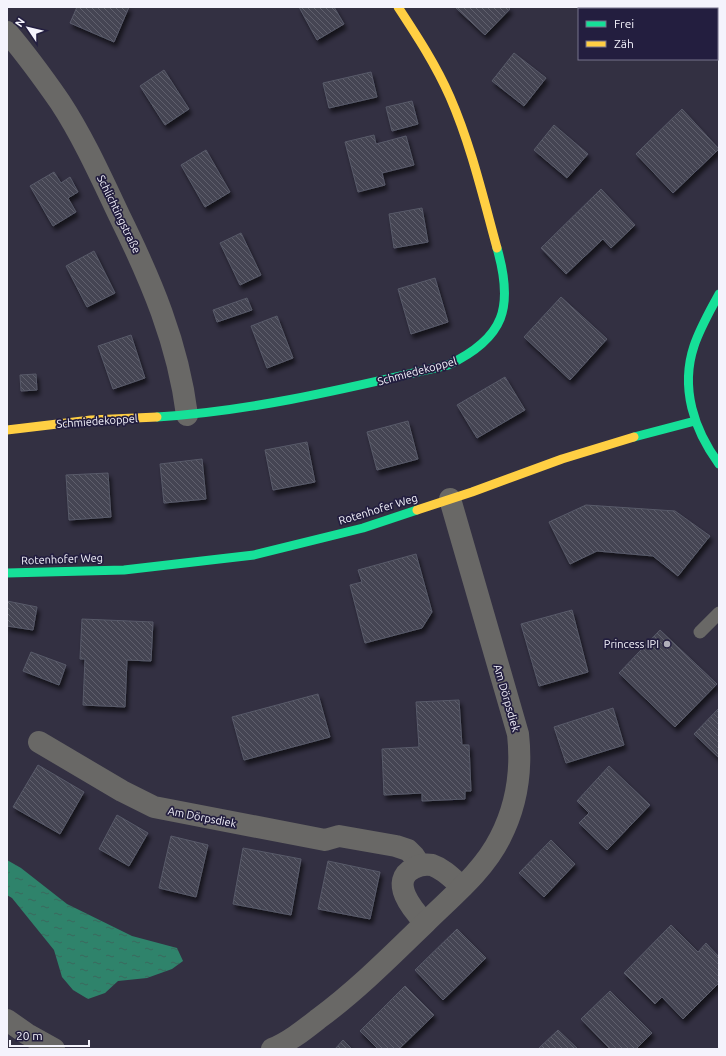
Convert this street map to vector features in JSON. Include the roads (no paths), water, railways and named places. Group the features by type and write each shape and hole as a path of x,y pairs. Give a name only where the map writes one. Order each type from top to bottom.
{"street":[{"name":"Schmiedekoppel","path":"7,430 91,420 187,415 324,394 448,365 475,351 485,341 495,330 503,314 506,298 506,283 472,159 455,110 436,68 398,7"},
{"name":"Schlichtingstraße","path":"7,32 60,102 93,160 136,250 158,300 170,336 182,383 187,415"},
{"path":"719,294 695,343 689,367 690,400 695,421 709,451 719,464"},
{"name":"Rotenhofer Weg","path":"7,572 124,570 254,555 363,528 472,492 562,459 644,434 695,421"},
{"name":"Am Dörpsdiek","path":"272,1049 300,1033 336,1006 388,959 462,887 481,867 494,850 516,797 520,755 518,734 450,499"},
{"name":"Am Dörpsdiek","path":"39,742 122,791 154,807 325,840 339,836 396,846 408,850 420,865"},
{"path":"425,923 408,901 403,891 404,879 410,870 420,865 432,865 444,871 462,887"},
{"path":"7,1020 54,1049"}],"lane":[{"path":"700,632 719,613"}],"water":[{"path":"7,860 21,868 67,904 132,936 177,948 183,961 172,969 147,978 118,981 105,993 88,999 73,990 62,977 54,950 12,898 7,895"}],"place":[{"name":"Princess IPI","path":"667,644"}]}
